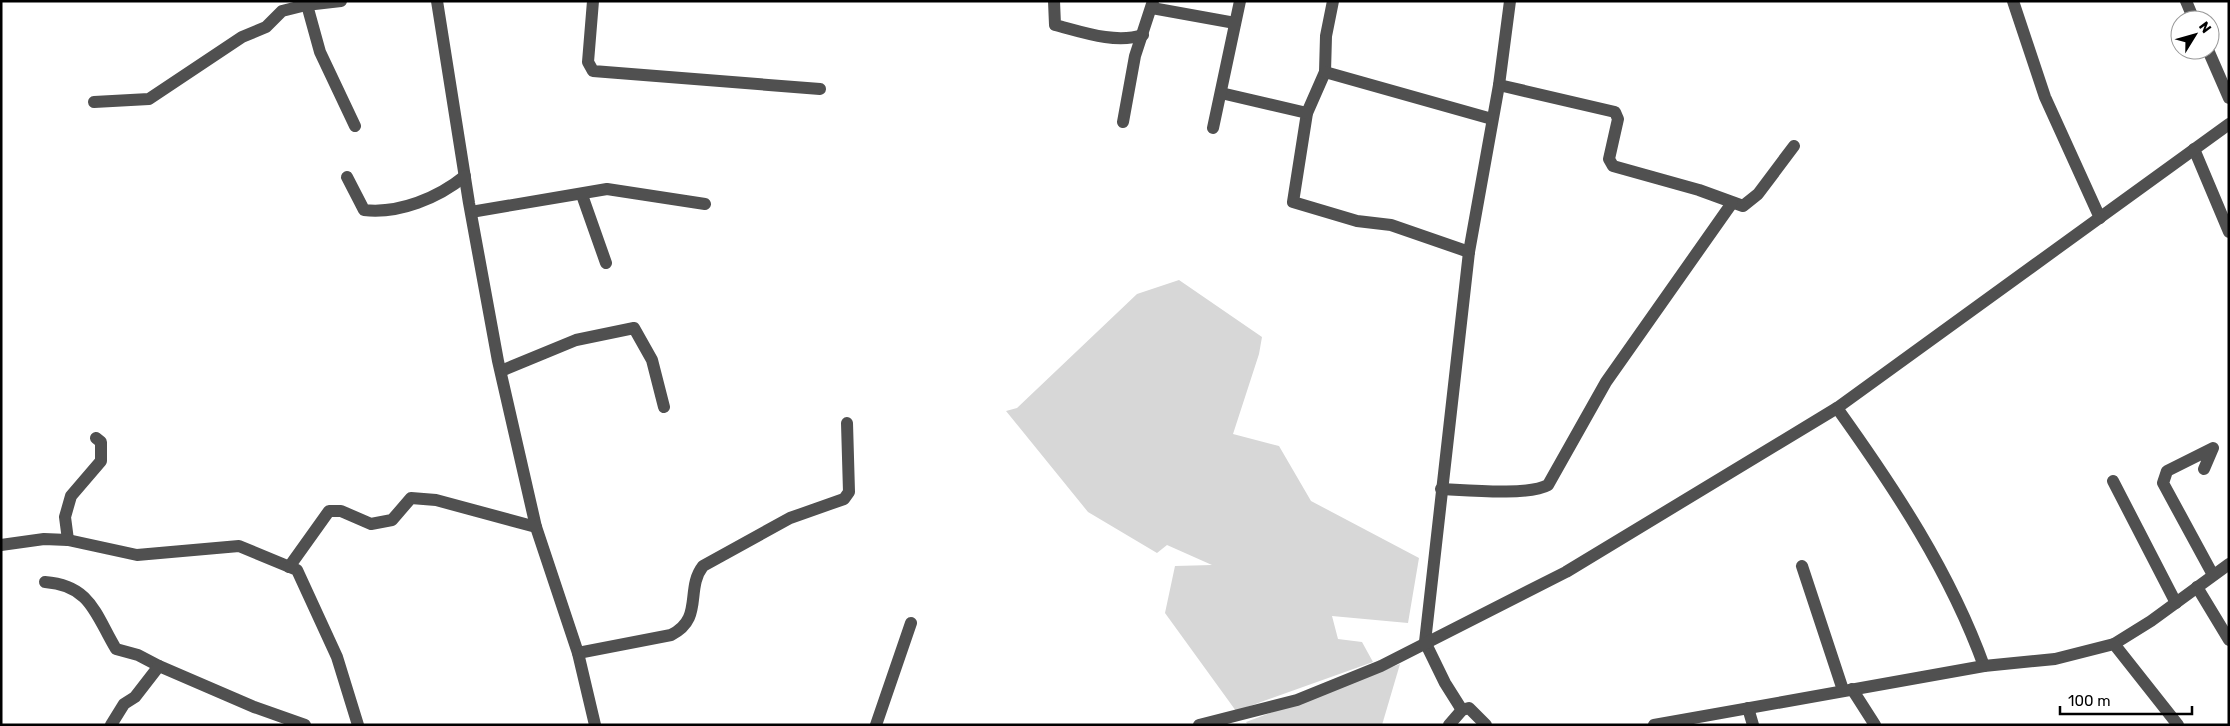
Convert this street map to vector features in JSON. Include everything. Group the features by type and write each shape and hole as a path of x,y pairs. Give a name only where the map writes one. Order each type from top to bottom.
{"street":[{"path":"94,102 149,99 242,37 266,27 282,11 307,5 341,1"},
{"path":"437,1 471,212 500,371 536,527 578,653 595,725"},
{"path":"593,1 588,62 593,71 820,89"},
{"path":"1054,1 1055,25 1094,36 1132,38 1142,35"},
{"path":"1213,128 1240,1"},
{"path":"1333,1 1326,36 1325,72 1307,113 1293,202 1357,221 1391,225 1469,252"},
{"path":"1462,710 1445,683 1425,642 1469,252 1499,85 1510,1"},
{"path":"2013,1 2045,97 2100,218"},
{"path":"307,5 320,52 355,126"},
{"path":"1123,122 1135,56 1153,5 1234,23"},
{"path":"2212,60 2229,98"},
{"path":"1325,72 1492,119"},
{"path":"1499,85 1614,112 1618,119 1609,159 1613,166 1699,190 1743,206 1750,203 1794,146"},
{"path":"1221,93 1307,113"},
{"path":"1199,725 1297,700 1381,666 1566,572 1837,408 2229,124"},
{"path":"2194,149 2229,232"},
{"path":"347,177 364,210 374,211 411,206 450,189 465,176"},
{"path":"471,212 582,195 607,189 705,204"},
{"path":"582,195 606,263"},
{"path":"1441,489 1519,490 1543,488 1548,485 1606,382 1732,203"},
{"path":"500,371 576,340 634,328 652,360 664,407"},
{"path":"1837,408 1877,463 1944,573 1971,629 1984,666"},
{"path":"578,653 671,634 684,628 691,613 696,575 704,566 790,518 844,499 849,492 847,423"},
{"path":"68,540 65,518 71,496 101,461 101,442 96,438"},
{"path":"2204,469 2213,448 2167,471 2163,483 2214,575"},
{"path":"2114,481 2176,603"},
{"path":"289,567 328,511 342,511 371,524 392,520 411,498 436,500 536,527"},
{"path":"1,545 44,539 68,540 137,555 239,546 297,570 338,657 358,725"},
{"path":"1654,725 1984,666 2056,659 2114,644 2176,603 2229,564"},
{"path":"1802,566 1847,690 1875,725"},
{"path":"45,582 58,583 80,592 100,615 116,649 138,655 254,707 305,725"},
{"path":"2197,587 2229,640"},
{"path":"876,725 911,623"},
{"path":"2114,644 2178,725"},
{"path":"111,725 124,704 135,697 159,666"},
{"path":"1449,725 1462,710 1469,708 1486,725"},
{"path":"1748,708 1753,725"}],"shaded area":[{"path":"1179,280 1262,337 1259,354 1233,434 1279,446 1311,501 1419,558 1408,623 1332,616 1338,639 1362,642 1373,662 1236,711 1165,613 1175,566 1212,565 1167,545 1157,553 1088,512 1006,411 1017,408 1137,294"},
{"path":"1400,664 1382,725 1248,725 1246,722"}]}
